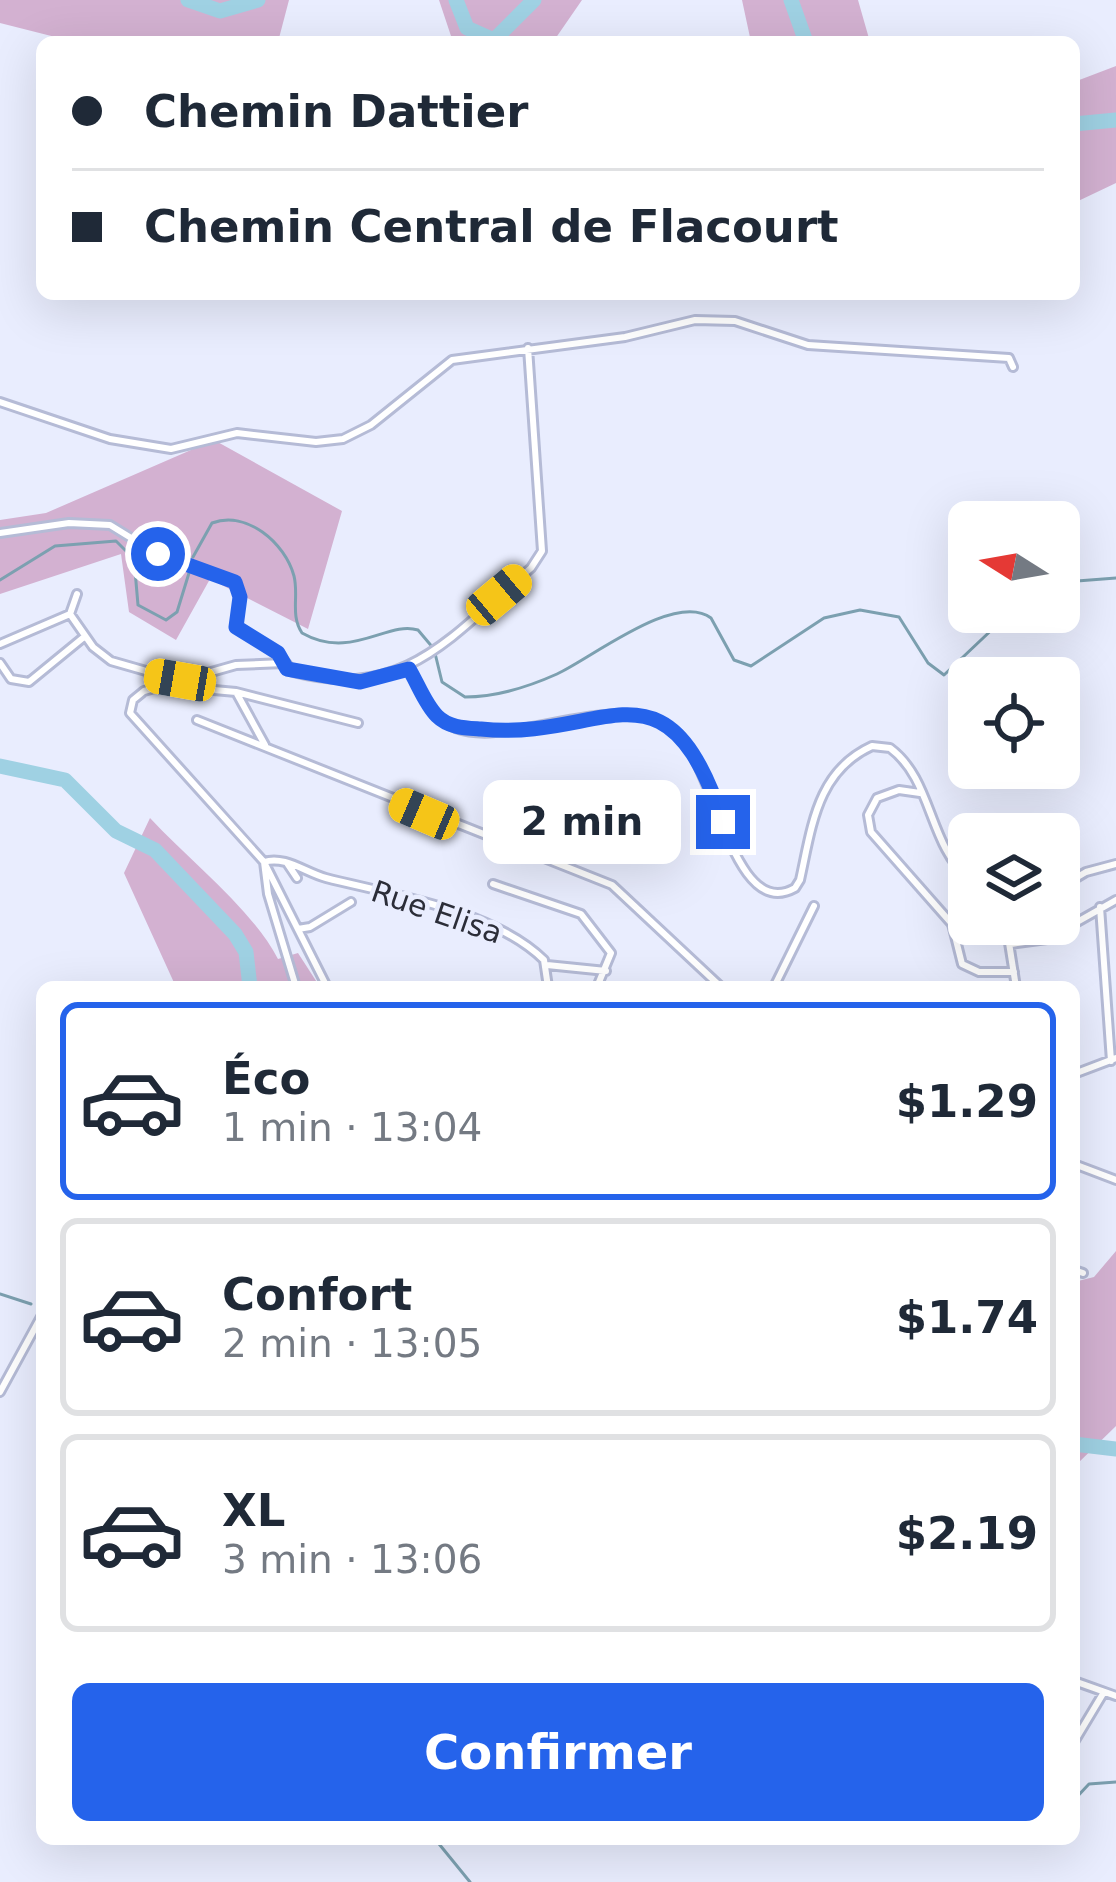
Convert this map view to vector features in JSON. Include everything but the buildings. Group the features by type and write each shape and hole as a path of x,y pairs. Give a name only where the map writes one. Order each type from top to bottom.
{"street":[{"path":"0,402 150,448 185,447 237,433 332,441 371,425 452,360 625,337 713,319 735,320 808,345 1009,358 1013,367"},
{"path":"0,533 69,523 110,525 162,557 229,578 239,590 236,627 278,653 293,672 360,682 409,669 531,568 542,551 527,348"},
{"path":"0,644 70,614 77,594"},
{"path":"70,614 84,637 119,666 183,680"},
{"path":"0,662 10,679 29,682 84,637"},
{"path":"284,663 236,665 136,695 130,705 132,721 264,862 324,981"},
{"path":"172,667 192,688 236,692 358,723"},
{"path":"409,669 434,713 456,727 519,732 589,716 633,713 675,731 711,787 735,858 763,892 795,888 820,796 835,774 863,750 881,746 898,754 948,859"},
{"path":"236,692 267,748"},
{"path":"197,720 612,885 715,981"},
{"path":"920,793 888,791 877,798 868,815 871,832 952,924 962,964 979,972 1014,972"},
{"path":"264,862 268,894 294,981"},
{"name":"Rue Elisa","path":"264,862 287,863 321,877 417,898 517,936 547,965"},
{"path":"287,863 297,878"},
{"path":"1080,876 1116,864"},
{"name":"Rue Elisa","path":"493,884 581,914 605,941 611,958 606,971"},
{"path":"1080,919 1116,900"},
{"path":"298,929 310,927 351,902"},
{"path":"777,981 814,906"},
{"path":"1080,1072 1113,1059 1100,907"},
{"path":"1010,945 1015,981"},
{"path":"548,981 547,965 606,971 600,981"},
{"path":"1080,1166 1116,1180"},
{"path":"1106,1176 1116,1169"},
{"path":"0,1392 36,1326"},
{"path":"1080,1684 1116,1696"},
{"path":"1080,1732 1104,1692"}],"shaded area":[{"path":"0,0 289,0 280,36 51,36 0,23"},
{"path":"439,0 582,0 557,36 451,36"},
{"path":"742,0 858,0 868,36 750,36"},
{"path":"1116,66 1116,183 1080,200 1080,80"},
{"path":"214,440 342,511 308,629 210,579 176,640 129,612 121,554 0,594 0,520 46,513"},
{"path":"150,818 237,904 278,959 298,953 316,981 173,981 124,873"},
{"path":"1116,1251 1116,1426 1080,1461 1080,1280 1094,1277"}],"waterway":[{"path":"188,0 220,11 258,0"},
{"path":"456,0 467,28 485,36"},
{"path":"498,36 534,0"},
{"path":"791,0 804,36"},
{"path":"1080,123 1116,120"},
{"path":"193,557 212,523 225,520 251,525 273,541 289,564 302,633 337,643 406,628 418,630 434,649 442,682 465,697 500,693 546,679 634,630 677,613 695,612 711,618 734,660 751,666 824,618 860,610 899,617 928,663 944,675 988,633"},
{"path":"0,580 55,546 116,541 134,559 138,605 166,620 177,612 189,573"},
{"path":"1080,581 1116,578"},
{"path":"0,766 65,780 116,831 155,850 235,934 246,952 249,981"},
{"path":"0,1294 31,1304"},
{"path":"1080,1445 1116,1449"},
{"path":"1080,1794 1089,1784 1116,1782"},
{"path":"440,1845 470,1882"}],"route":[{"path":"158,554 235,582 240,597 236,627 278,653 287,669 338,682 360,682 409,669 434,713 456,727 519,732 589,716 648,716 675,731 693,752 723,822"}]}
